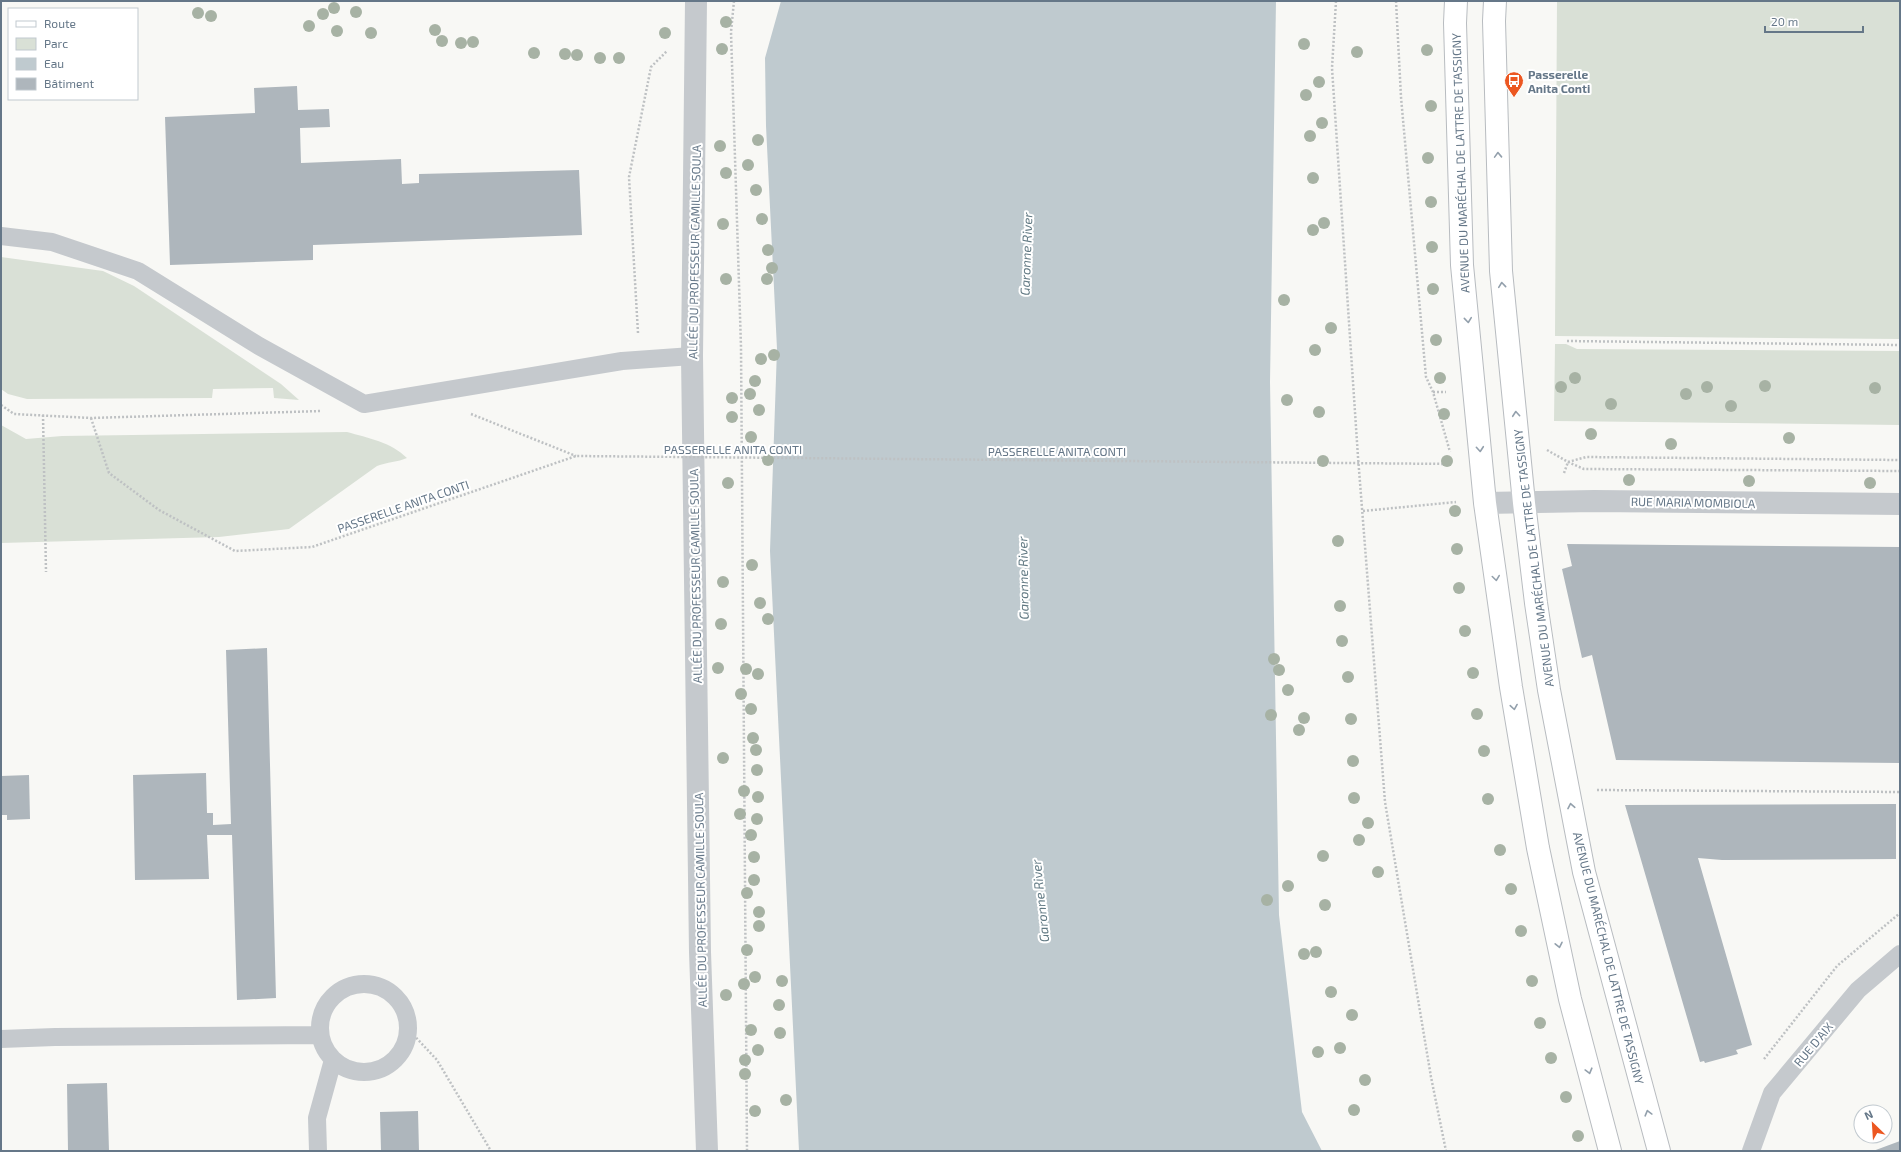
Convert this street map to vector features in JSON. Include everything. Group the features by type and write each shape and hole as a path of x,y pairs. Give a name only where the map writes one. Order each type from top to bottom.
{"main road":[{"name":"AVENUE DU MARÉCHAL DE LATTRE DE TASSIGNY","path":"1456,1 1455,23 1462,265 1485,504 1511,687 1538,848 1570,999 1610,1151"},
{"name":"AVENUE DU MARÉCHAL DE LATTRE DE TASSIGNY","path":"1495,1 1494,21 1501,271 1524,503 1536,603 1549,690 1584,872 1658,1151"}],"street":[{"name":"ALLÉE DU PROFESSEUR CAMILLE SOULA","path":"696,11 692,356 700,952 707,1151"},
{"name":"RUE MARIA MOMBIOLA","path":"1485,504 1594,501 1900,504"}],"lane":[{"path":"1,236 52,242 138,271 259,346 364,404 622,361 692,356"},
{"name":"RUE D'AIX","path":"1751,1151 1772,1093 1858,990 1900,954"},
{"path":"362,984 377,986 394,996 404,1008 408,1029 405,1044 401,1052 390,1063 376,1070 361,1072 346,1068 333,1060 325,1049 320,1034 320,1022 325,1008 332,998 344,989 362,984"},
{"path":"1,1039 320,1034"},
{"path":"318,1151 317,1118 333,1060"}],"path":[{"path":"734,1 732,32 741,363 747,1151"},
{"path":"1336,1 1332,68 1385,802 1431,1078 1446,1151"},
{"name":"PASSERELLE ANITA CONTI","path":"91,418 109,473 159,510 235,551 312,548 576,456 1453,464 1433,392 1426,377 1401,97 1396,1"},
{"path":"639,359 629,177 651,67 696,11"},
{"path":"1567,341 1900,345"},
{"path":"1,405 14,414 91,418 316,412 364,404"},
{"path":"466,412 576,456"},
{"path":"43,415 46,572"},
{"path":"1568,462 1586,457 1900,460"},
{"path":"1568,462 1584,469 1900,472"},
{"path":"1563,479 1568,462"},
{"path":"1363,511 1456,503"},
{"path":"1592,790 1900,792"},
{"path":"408,1029 437,1060 491,1151"}],"green space":[{"path":"1557,1 1900,1 1900,339 1555,336"},
{"path":"1,257 103,271 134,286 281,384 299,400 274,398 273,388 213,389 212,398 27,399 8,394 1,389"},
{"path":"1555,344 1566,344 1577,349 1900,351 1900,425 1554,421"},
{"path":"1,425 26,439 62,436 347,432 387,444 407,458 377,466 289,529 219,537 1,543"}],"water":[{"name":"Garonne River","path":"781,1 1276,1 1270,382 1279,915 1302,1112 1322,1151 799,1151 770,551 777,349 766,126 765,58"}],"building":[{"path":"297,86 298,110 329,109 330,127 300,128 301,163 401,159 402,184 419,183 419,174 579,170 582,235 313,245 313,260 170,265 165,117 255,113 254,88"},
{"path":"1567,544 1900,547 1900,763 1616,760 1592,655 1582,658 1562,569 1572,566"},
{"path":"267,648 276,998 237,1000 232,835 207,835 209,879 135,880 133,775 206,773 207,813 213,813 213,825 231,824 226,650"},
{"path":"29,775 30,819 7,820 7,815 1,815 1,776"},
{"path":"1896,804 1896,859 1722,860 1698,858 1752,1045 1736,1050 1738,1054 1705,1063 1704,1061 1700,1062 1625,805"},
{"path":"107,1083 109,1151 68,1151 67,1084"},
{"path":"418,1111 419,1151 381,1151 380,1112"},
{"path":"1900,1141 1900,1151 1873,1151 1893,1144"}],"place":[{"name":"Passerelle Anita Conti","path":"1514,98"}]}
